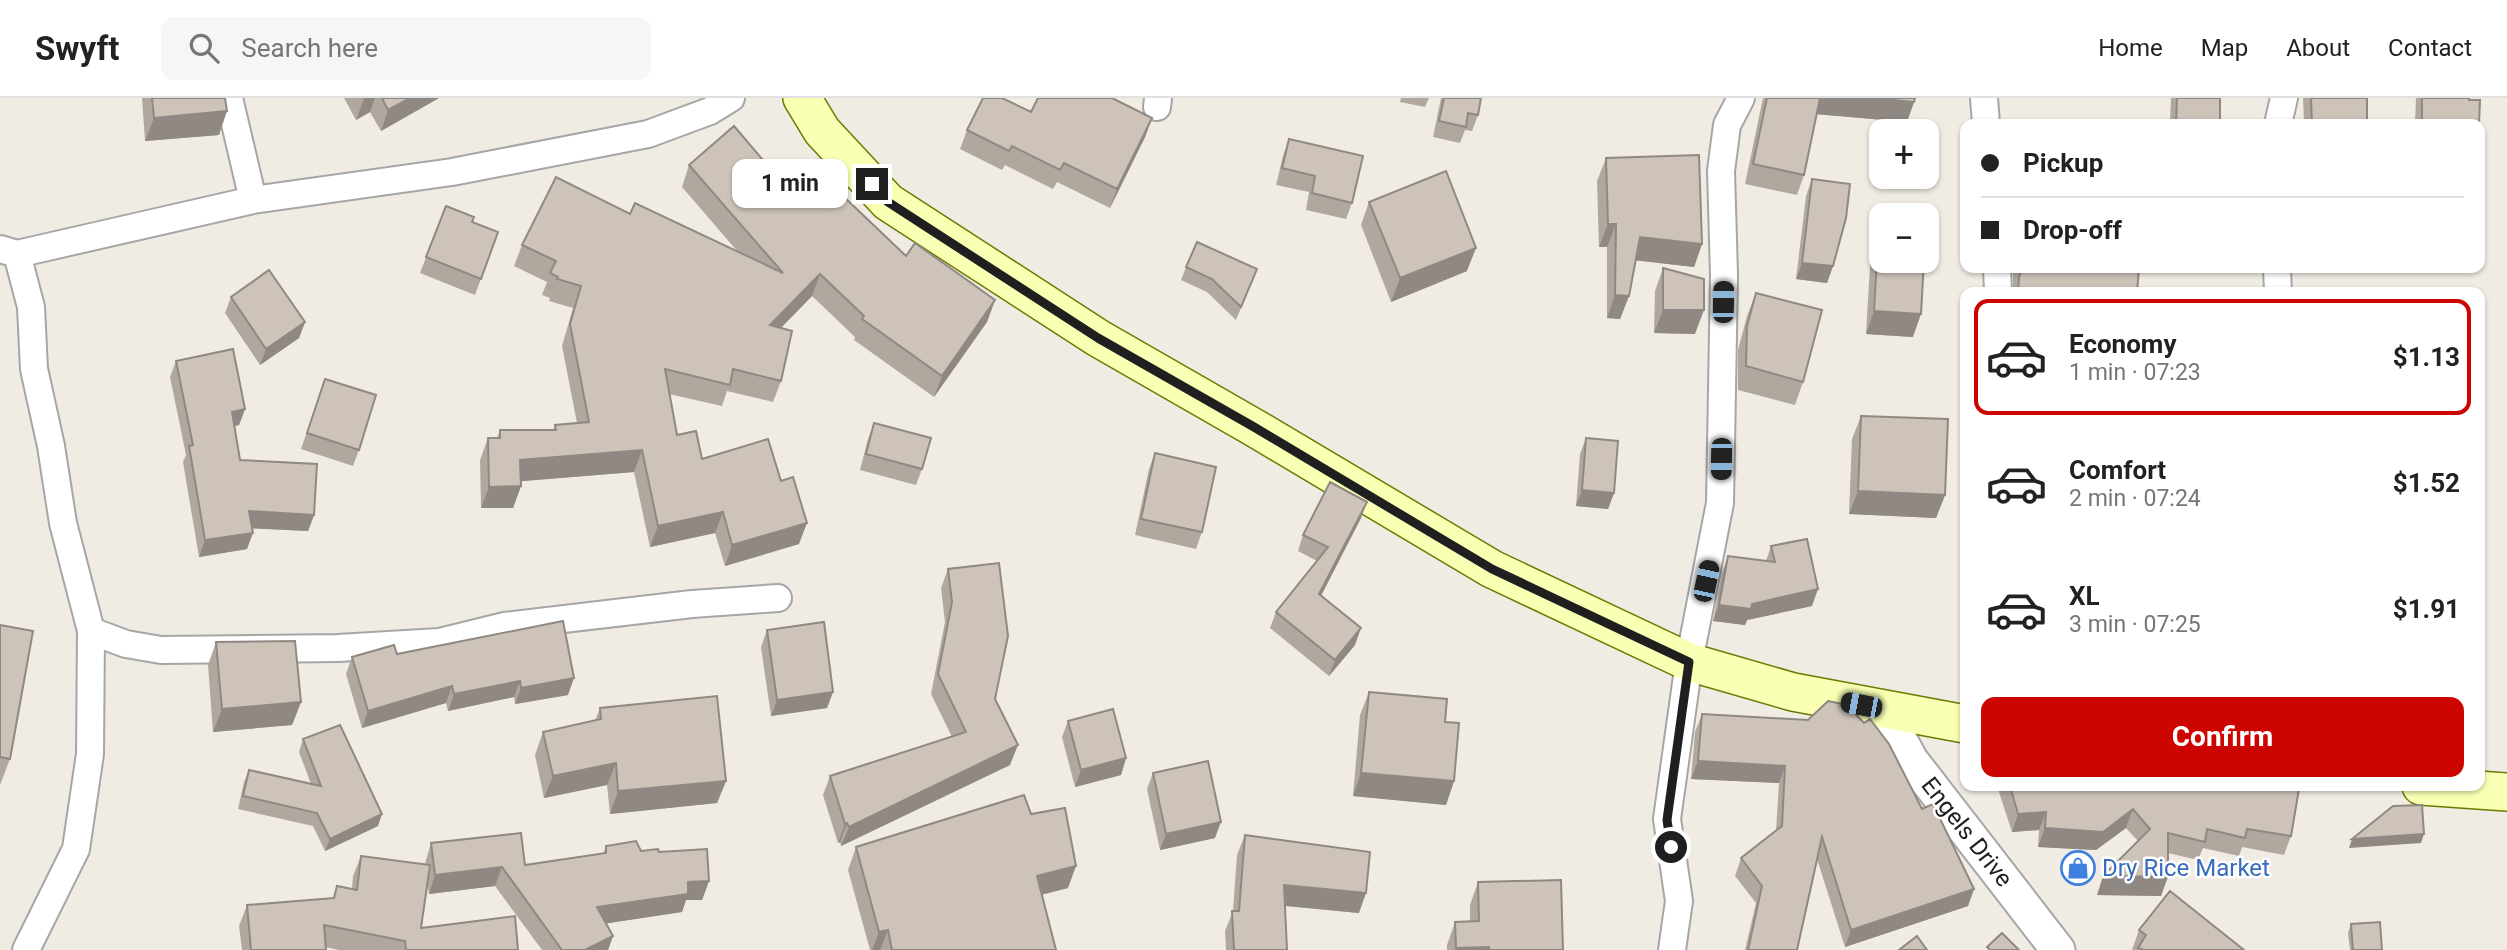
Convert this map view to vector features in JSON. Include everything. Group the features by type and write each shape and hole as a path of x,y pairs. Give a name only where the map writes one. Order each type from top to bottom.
{"main road":[{"path":"802,98 822,131 888,202 1098,338 1254,427 1492,569 1689,662 1793,692 1960,723"},
{"path":"2485,790 2507,792"}],"street":[{"path":"229,98 254,200"},
{"path":"26,950 76,849 90,754 92,631 63,523 51,446 34,369 31,307 8,251 254,200 452,172 648,134 710,111 731,98"},
{"path":"1672,950 1679,901 1667,820 1689,662 1720,503 1724,275 1721,171 1727,125 1741,98"},
{"path":"1984,98 1986,119"},
{"path":"2279,119 2284,98"},
{"path":"92,631 127,644 161,650 338,648 439,642 504,626 692,604 778,598"},
{"name":"Engels Drive","path":"1884,710 1911,760 2058,950"}],"building":[{"path":"152,98 225,98 227,111 154,118"},
{"path":"382,98 410,98 388,110"},
{"path":"983,98 1002,98 1031,112 1038,98 1112,98 1152,118 1117,189 1064,163 1060,170 1012,146 1009,151 967,130"},
{"path":"1444,98 1481,98 1478,115 1468,113 1466,127 1439,121"},
{"path":"1767,98 1820,98 1804,175 1753,164"},
{"path":"1872,98 1915,98 1914,102"},
{"path":"2177,98 2220,98 2220,119 2176,119"},
{"path":"2311,98 2367,98 2367,119 2312,119"},
{"path":"2422,98 2480,100 2479,119 2422,119"},
{"path":"734,126 797,200 821,175 906,256 915,243 995,300 942,376 862,319 864,316 820,274 770,325 792,331 781,381 733,369 730,385 665,369 677,435 696,431 702,459 768,439 781,481 793,477 807,523 732,545 723,512 658,526 642,450 520,460 521,486 489,487 488,438 500,438 500,430 556,430 555,425 589,422 570,324 581,286 557,279 558,277 550,273 556,261 522,245 556,177 630,214 635,203 783,273 689,165"},
{"path":"1289,139 1363,156 1352,203 1312,193 1315,176 1282,168"},
{"path":"1699,155 1702,244 1640,237 1629,296 1615,295 1616,224 1608,224 1606,158"},
{"path":"1446,171 1476,248 1400,278 1369,202"},
{"path":"1812,179 1850,184 1846,218 1833,266 1802,263"},
{"path":"446,206 474,217 472,222 498,232 481,279 426,257"},
{"path":"1197,242 1257,269 1241,307 1212,279 1186,267"},
{"path":"1663,268 1704,279 1704,310 1663,310"},
{"path":"269,270 305,322 266,349 231,297"},
{"path":"1876,273 1923,273 1921,314 1874,311"},
{"path":"2020,273 2139,273 2137,287 2018,287"},
{"path":"1756,293 1822,310 1803,382 1746,366 1747,326"},
{"path":"233,349 245,409 232,412 240,460 317,464 314,515 249,511 253,533 205,540 189,446 193,445 176,361"},
{"path":"325,379 376,395 359,450 307,433"},
{"path":"1861,416 1948,419 1945,495 1858,491"},
{"path":"874,423 931,438 922,469 866,454"},
{"path":"1586,438 1618,441 1614,493 1582,490"},
{"path":"1155,453 1216,467 1202,532 1141,519"},
{"path":"1330,482 1367,502 1319,594 1361,628 1335,660 1276,612 1328,547 1303,535"},
{"path":"1807,539 1818,589 1752,604 1751,609 1719,605 1728,556 1775,562 1771,546"},
{"path":"999,563 1008,636 995,699 1018,745 849,827 845,824 830,776 966,732 938,674 952,602 948,569"},
{"path":"563,621 574,678 521,688 520,681 454,694 452,686 368,711 352,657 394,645 397,654"},
{"path":"824,622 833,692 777,700 767,630"},
{"path":"0,625 33,631 10,759 0,757"},
{"path":"295,641 301,702 222,709 216,642"},
{"path":"1369,692 1447,699 1445,722 1459,723 1454,781 1361,773"},
{"path":"717,696 726,781 618,791 616,763 553,776 543,732 601,719 600,708"},
{"path":"1828,701 1847,705 1864,723 1870,719 1889,744 1922,809 1933,804 1974,889 1851,930 1822,837 1797,950 1748,950 1762,886 1741,858 1782,826 1785,766 1698,761 1702,714 1808,720"},
{"path":"1113,709 1126,758 1081,770 1068,721"},
{"path":"340,725 382,814 330,839 317,813 243,796 249,770 321,786 303,739"},
{"path":"1208,761 1221,822 1166,834 1153,773"},
{"path":"2011,791 2299,791 2291,836 2247,829 2245,838 2207,829 2205,842 2168,833 2168,877 2103,876 2150,829 2133,809 2103,832 2045,828 2046,812 2018,814"},
{"path":"1024,795 1031,814 1065,808 1076,866 1037,876 1056,950 892,950 888,930 879,932 856,847"},
{"path":"2422,805 2424,834 2352,839 2393,806"},
{"path":"521,833 525,865 606,853 606,846 636,841 641,851 707,849 709,881 688,882 688,894 597,907 613,936 585,950 562,950 502,867 435,875 431,843"},
{"path":"1245,835 1370,852 1366,893 1284,885 1287,950 1234,950 1232,911 1239,911"},
{"path":"361,856 430,865 421,928 515,916 518,950 406,950 405,941 324,925 326,950 251,950 247,905 334,898 337,886 357,890"},
{"path":"1561,880 1563,950 1456,948 1455,922 1479,921 1478,882"},
{"path":"2170,891 2244,950 2138,948 2146,935 2139,930"},
{"path":"2380,922 2382,950 2353,950 2351,924"},
{"path":"2002,933 2019,950 1990,950 1987,947"},
{"path":"1917,936 1927,950 1899,950"}],"place":[{"name":"Dry Rice Market","path":"2078,868"}],"route":[{"path":"872,184 888,202 1098,338 1254,427 1492,569 1689,662 1667,820 1671,847"}]}
